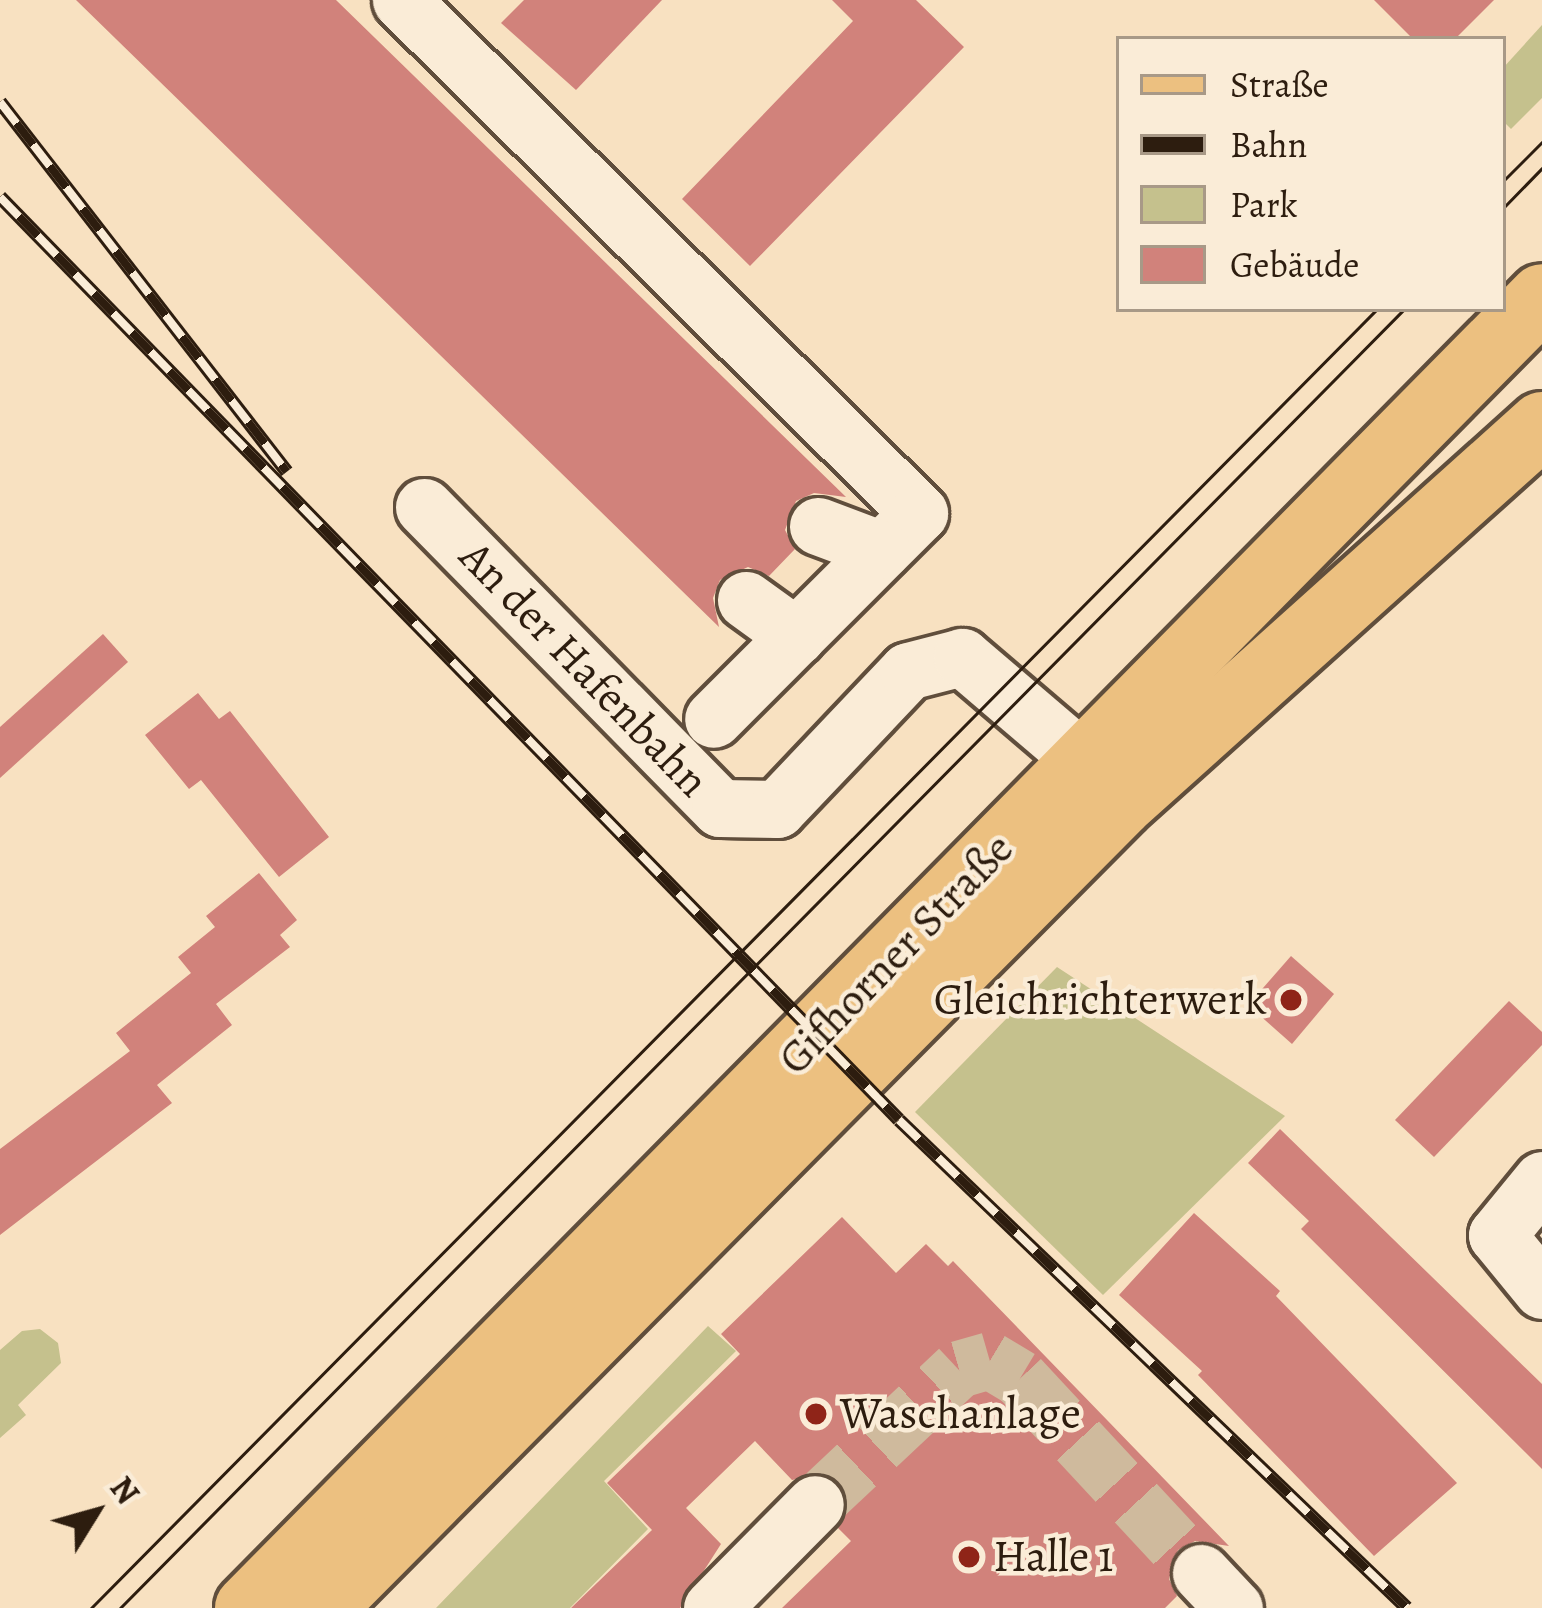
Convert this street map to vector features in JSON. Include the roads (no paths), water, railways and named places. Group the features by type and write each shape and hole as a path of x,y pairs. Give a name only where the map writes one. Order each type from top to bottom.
{"main road":[{"name":"Gifhorner Straße","path":"248,1608 1542,297"},
{"name":"Gifhorner Straße","path":"322,1608 1120,804 1542,425"}],"street":[{"path":"401,0 919,513 713,718"},
{"name":"An der Hafenbahn","path":"424,507 721,808 777,809 908,671 962,657 1085,762"},
{"path":"818,526 881,550"},
{"path":"746,600 796,636"},
{"path":"1542,1180 1497,1234 1505,1254 1542,1290"},
{"path":"712,1608 815,1504"}],"tunnel":[{"path":"815,1504 959,1369 990,1360 1020,1378 1201,1573"}],"tram line":[{"path":"1506,178 1542,142"},
{"path":"1506,205 1542,168"},
{"path":"91,1608 1374,312"},
{"path":"120,1608 1401,312"}],"railway":[{"path":"0,102 287,472"},
{"path":"0,197 899,1120 1407,1608"}],"place":[{"name":"Gleichrichterwerk","path":"1291,1000"},
{"name":"Waschanlage","path":"816,1414"},
{"name":"Halle 1","path":"969,1557"}]}
